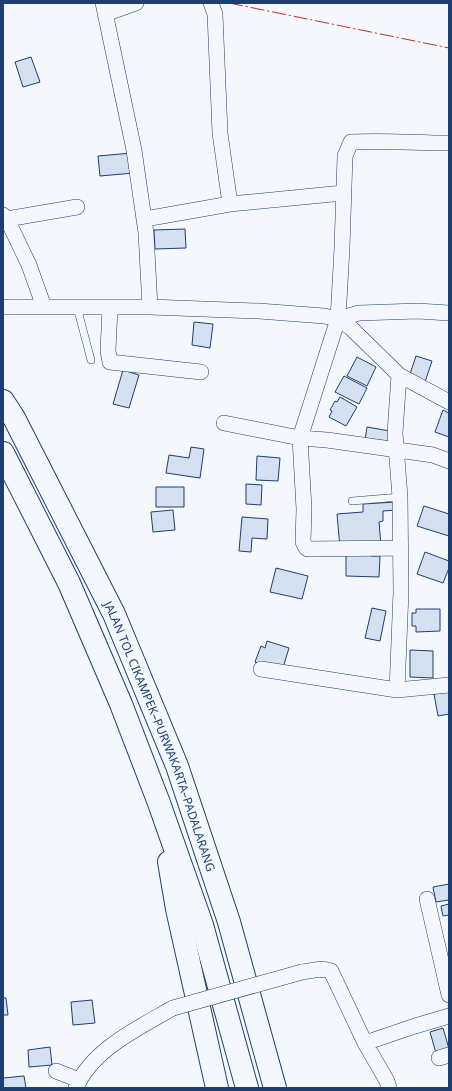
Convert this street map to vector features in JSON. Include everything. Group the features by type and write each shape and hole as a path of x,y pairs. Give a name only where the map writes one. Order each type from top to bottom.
{"highway":[{"name":"JALAN TOL CIKAMPEK–PURWAKARTA–PADALARANG","path":"3,401 14,418 114,614 177,766 229,922 275,1088"},
{"name":"JALAN TOL CIKAMPEK–PURWAKARTA–PADALARANG","path":"3,453 69,583 121,704 159,803 202,925 247,1088"},
{"path":"159,803 177,909 216,1088"}],"street":[{"path":"136,3 104,9 134,150 145,219 150,307"},
{"path":"214,7 220,133 230,204"},
{"path":"400,548 306,548 303,542 304,509 300,438 338,319 345,156 351,142 375,141 449,143"},
{"path":"145,219 230,204 343,193"},
{"path":"44,306 29,265 5,217 77,207"},
{"path":"110,306 108,351 110,362 201,372"},
{"path":"7,307 150,307 259,311 324,316 338,319 351,328 399,375 449,402"},
{"path":"338,319 359,313 418,311 449,313"},
{"path":"397,690 401,592 400,498 395,433 399,375"},
{"path":"224,423 300,438 327,440 433,455 449,461"},
{"path":"261,669 397,690 449,685"},
{"path":"427,899 449,995"},
{"path":"56,1071 78,1084 93,1062 111,1046 133,1031 173,1008 302,972 328,970 331,971 365,1043 387,1081 389,1088"},
{"path":"365,1043 449,1016"}],"lane":[{"path":"77,307 91,360"},
{"path":"352,501 400,498"}],"building":[{"path":"31,57 40,82 23,87 15,62"},
{"path":"132,153 134,173 100,176 98,156"},
{"path":"185,229 186,248 155,249 154,230"},
{"path":"194,322 213,324 210,348 192,345"},
{"path":"416,356 432,361 425,382 409,377"},
{"path":"357,357 376,367 367,386 347,376"},
{"path":"123,370 139,375 129,408 113,404"},
{"path":"344,376 367,388 359,404 335,392"},
{"path":"340,397 357,407 346,426 329,417 332,411 330,410 335,401 337,402"},
{"path":"443,410 449,413 449,437 435,432"},
{"path":"367,427 390,431 388,444 365,440"},
{"path":"191,447 204,449 200,478 166,473 169,455 189,458"},
{"path":"257,456 280,458 278,481 256,480"},
{"path":"246,484 262,485 261,505 246,504"},
{"path":"156,487 184,487 184,507 156,507"},
{"path":"396,502 397,510 383,511 383,521 379,522 381,545 340,548 337,514 363,512 363,504"},
{"path":"424,506 449,514 449,536 417,526"},
{"path":"173,510 175,530 153,532 151,512"},
{"path":"242,517 268,519 267,539 252,538 251,552 239,551"},
{"path":"346,552 371,552 371,556 380,556 379,577 346,576"},
{"path":"425,552 449,561 449,568 443,583 417,574"},
{"path":"276,568 308,576 302,599 270,592"},
{"path":"372,608 386,611 380,641 365,638"},
{"path":"416,609 440,609 440,631 416,632 416,626 412,626 412,613 416,613"},
{"path":"267,641 289,648 282,671 255,662 261,646 265,648"},
{"path":"410,650 433,651 433,678 410,677"},
{"path":"449,691 449,714 438,716 434,694"},
{"path":"449,884 449,900 436,902 433,887"},
{"path":"449,904 449,915 443,916 441,906"},
{"path":"3,998 6,998 8,1015 3,1015"},
{"path":"92,1000 95,1023 73,1025 71,1002"},
{"path":"443,1028 449,1049 436,1053 430,1032"},
{"path":"50,1047 52,1065 29,1067 28,1050"},
{"path":"24,1076 26,1088 3,1088 3,1078"}],"power":[{"path":"229,3 449,48"}]}
